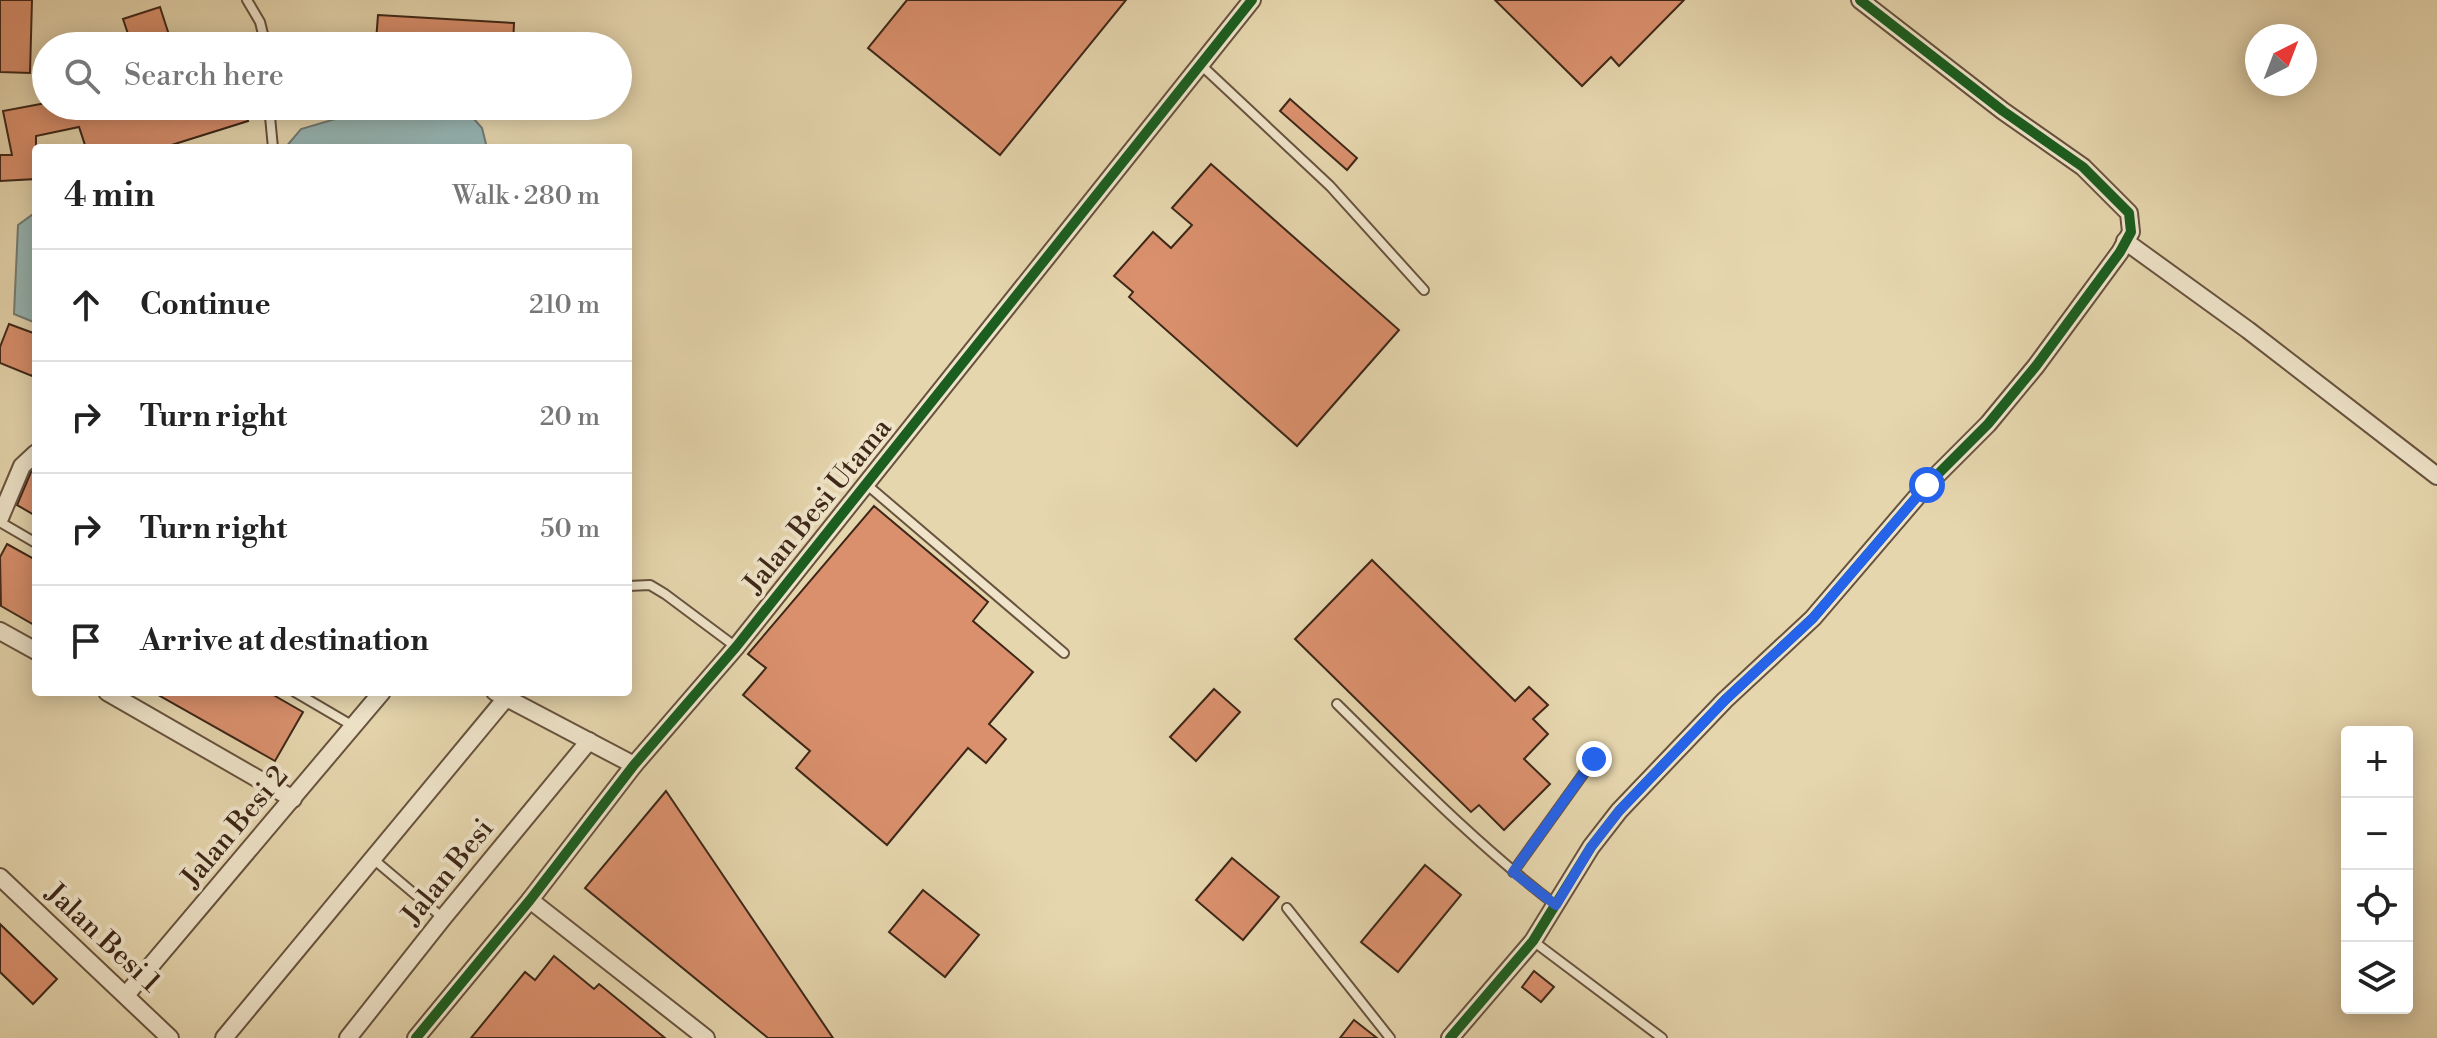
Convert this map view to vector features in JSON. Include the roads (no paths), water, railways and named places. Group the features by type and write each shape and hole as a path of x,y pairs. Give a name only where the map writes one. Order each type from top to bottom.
{"street":[{"name":"Jalan Besi Utama","path":"416,1038 530,900 634,765 736,647 1252,0"},
{"path":"1450,1038 1533,941 1591,847 1619,811 1725,700 1813,618 1927,485 1988,424 2036,366 2131,232 2129,213 2083,167 2003,111 1860,0"},
{"path":"2125,241 2248,330 2437,476"},
{"path":"0,520 22,466 32,457"},
{"path":"0,631 32,649"},
{"path":"114,696 293,799"},
{"name":"Jalan Besi 2","path":"126,995 379,696"},
{"path":"224,1038 500,696"},
{"path":"503,696 634,765"},
{"name":"Jalan Besi","path":"348,1038 589,741"},
{"name":"Jalan Besi 1","path":"0,877 170,1038"},
{"path":"530,900 706,1038"}],"lane":[{"path":"247,0 262,32"},
{"path":"1201,65 1330,186 1424,290"},
{"path":"270,120 273,144"},
{"path":"866,484 1064,653"},
{"path":"0,520 32,540"},
{"path":"632,585 642,584 658,589 736,647"},
{"path":"302,696 354,726"},
{"path":"1337,704 1455,820 1513,872 1556,905"},
{"path":"1513,872 1594,759"},
{"path":"371,858 443,918"},
{"path":"1287,908 1390,1038"},
{"path":"1533,941 1649,1034 1662,1038"}],"water":[{"path":"332,120 475,120 482,128 486,144 288,144 301,129"},
{"path":"32,215 32,321 14,314 18,225"}]}
